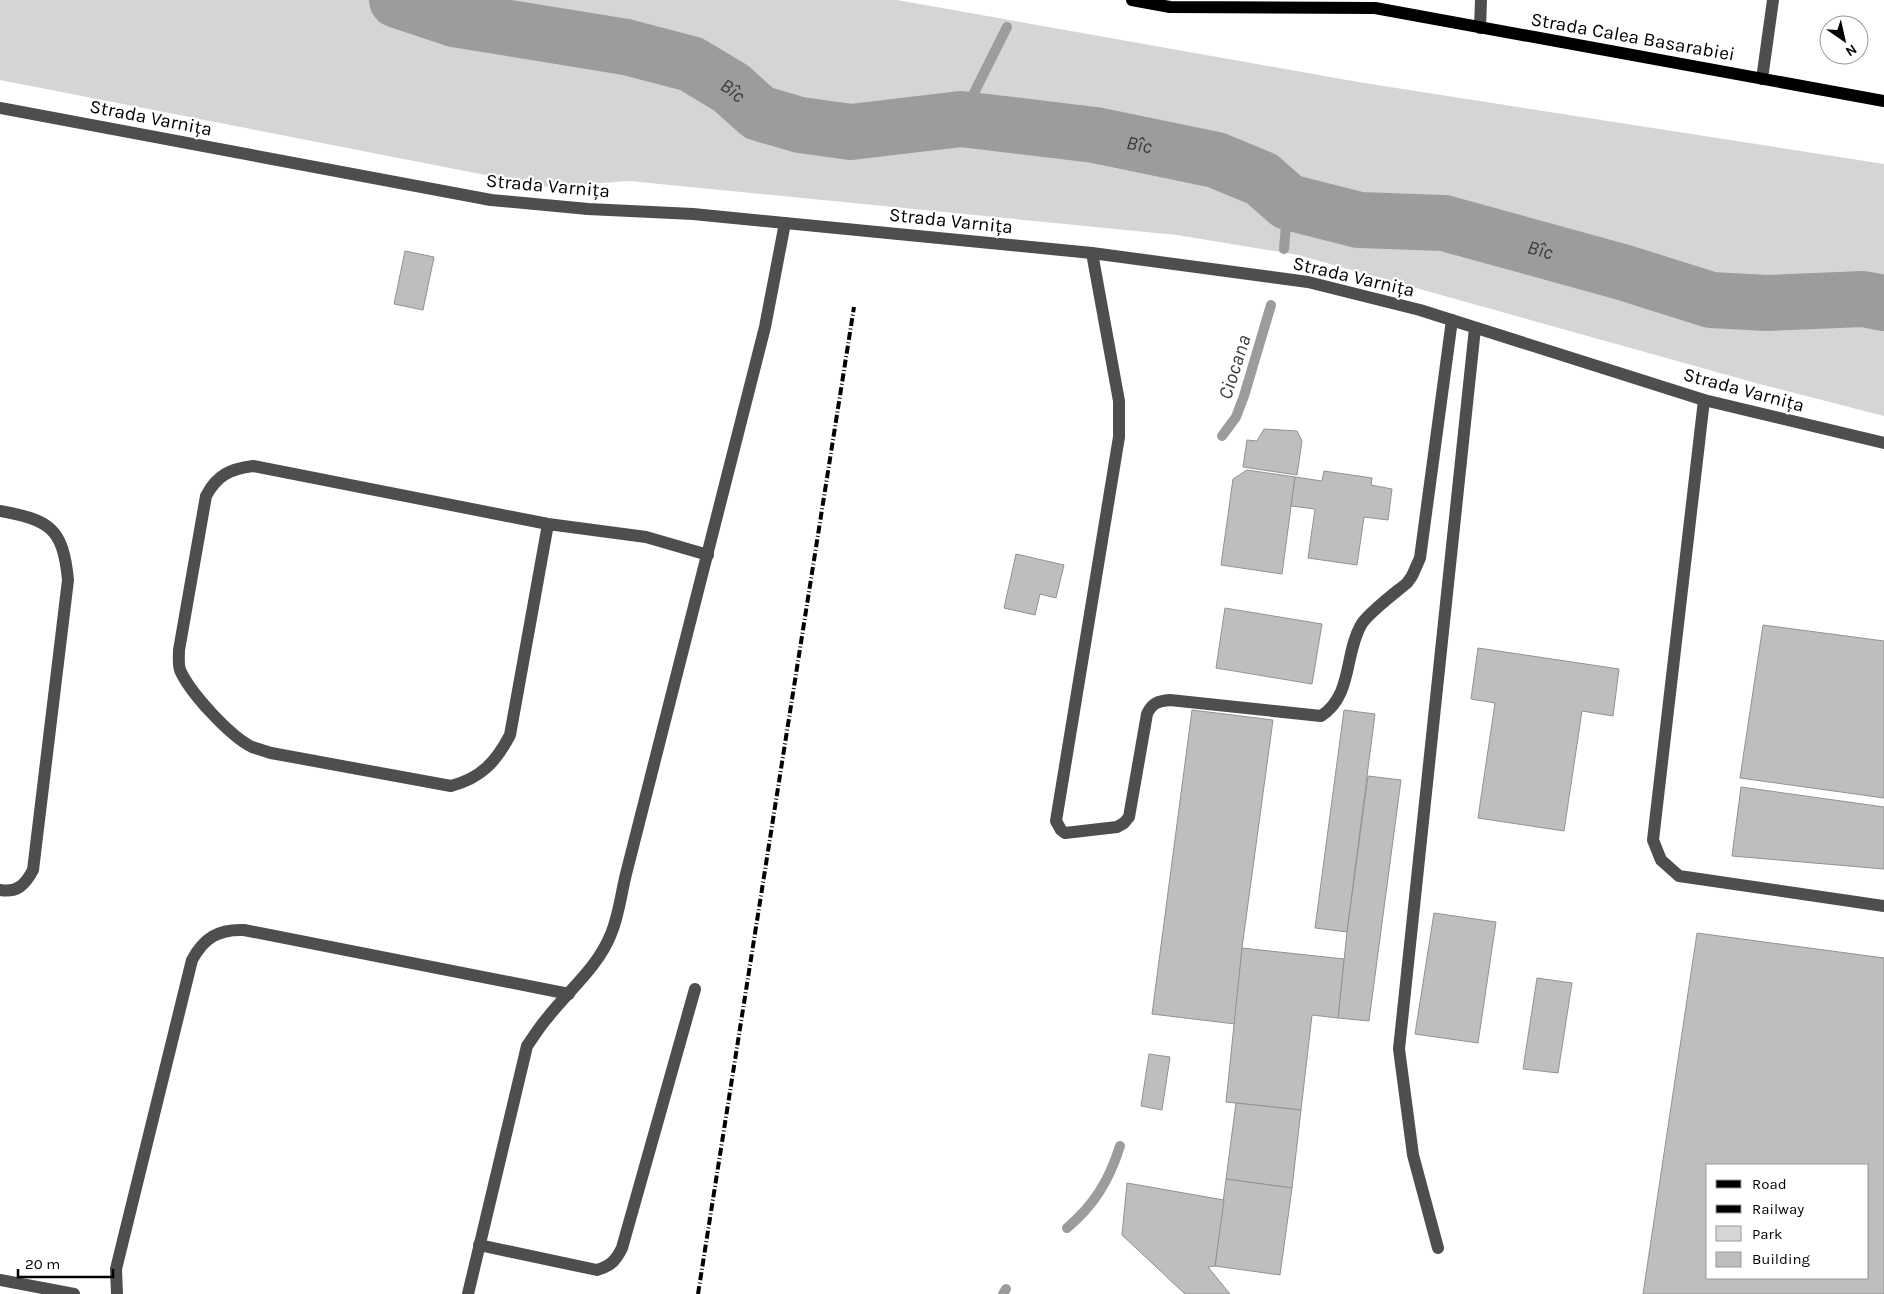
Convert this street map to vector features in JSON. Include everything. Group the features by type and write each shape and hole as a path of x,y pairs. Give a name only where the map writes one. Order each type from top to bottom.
{"main road":[{"name":"Strada Calea Basarabiei","path":"1132,0 1172,3 1375,8 1884,101"},
{"name":"Strada Calea Basarabiei","path":"1355,0 1375,8"}],"street":[{"path":"1480,28 1481,0"},
{"path":"1762,79 1773,0"},
{"name":"Strada Varnița","path":"0,108 491,200 588,209 692,214 1092,253 1308,282 1420,310 1704,400 1884,443"},
{"path":"468,1294 527,1046 548,1017 569,994 601,953 610,936 616,917 766,327 785,223"},
{"path":"1092,253 1119,401 1119,437 1056,821 1060,830 1065,833 1117,827 1129,817 1147,714 1151,705 1158,701 1170,700 1321,716 1329,711 1337,701 1344,687 1362,622 1407,583 1420,558 1452,320"},
{"path":"1438,1248 1413,1155 1399,1049 1475,328"},
{"path":"1704,400 1653,840 1661,860 1679,876 1884,906"},
{"path":"548,524 510,735 502,752 486,769 467,782 451,786 271,753 252,747 240,739 208,710 188,684 179,668 178,650 206,496 212,484 223,475 237,468 253,466 548,524 646,536 708,555"},
{"path":"0,512 30,517 53,530 66,555 68,580 33,870 27,882 19,888 9,892 0,890"},
{"path":"117,1294 116,1268 192,960 204,941 229,930 244,930 569,994"},
{"path":"479,1245 597,1270 615,1262 622,1248 695,990"},
{"path":"0,1280 74,1294"}],"green space":[{"path":"0,0 897,0 1358,82 1884,164 1884,416 1763,385 1298,255 1177,235 629,181 547,187 0,80"}],"building":[{"path":"405,251 434,257 423,310 394,304"},
{"path":"1264,429 1297,431 1302,441 1297,475 1243,467 1247,440 1257,441"},
{"path":"1247,470 1295,477 1282,574 1221,565 1233,479"},
{"path":"1324,471 1372,478 1371,485 1392,489 1388,520 1364,517 1357,565 1308,558 1315,509 1291,506 1295,477 1322,481"},
{"path":"1016,554 1064,565 1056,598 1040,594 1035,615 1004,608"},
{"path":"1225,608 1322,624 1312,684 1216,668"},
{"path":"1763,625 1884,641 1884,798 1740,778"},
{"path":"1478,648 1619,669 1613,716 1582,711 1564,831 1478,818 1495,703 1471,699"},
{"path":"1192,710 1273,720 1242,948 1235,1024 1152,1014"},
{"path":"1344,710 1375,714 1347,932 1315,928"},
{"path":"1368,776 1401,780 1369,1021 1338,1018 1347,932"},
{"path":"1741,787 1884,807 1884,869 1732,856"},
{"path":"1434,913 1496,922 1478,1043 1415,1034"},
{"path":"1697,933 1884,958 1884,1294 1643,1294"},
{"path":"1242,948 1344,959 1338,1018 1312,1015 1301,1110 1226,1102"},
{"path":"1537,978 1572,983 1558,1073 1523,1069"},
{"path":"1149,1054 1170,1057 1162,1110 1141,1106"},
{"path":"1236,1103 1301,1110 1292,1188 1226,1179"},
{"path":"1226,1179 1292,1188 1280,1275 1215,1266"},
{"path":"1127,1183 1224,1200 1215,1266 1208,1267 1230,1294 1185,1294 1122,1235"}],"waterway":[{"name":"Bîc","path":"397,0 454,19 626,47 691,64 731,88 759,113 800,125 851,132 961,119 1095,135 1216,160 1262,179 1288,202 1359,220 1444,223 1622,272 1711,300 1767,303 1863,299 1884,303"},
{"path":"961,119 1007,27"},
{"name":"Ciocana","path":"1284,249 1288,202"},
{"name":"Ciocana","path":"1222,436 1236,417 1244,396 1271,305"},
{"name":"Ciocana","path":"1067,1228 1100,1192 1116,1159 1120,1146"},
{"name":"Ciocana","path":"1003,1294 1006,1289"}],"railway":[{"path":"698,1294 854,307"}]}
